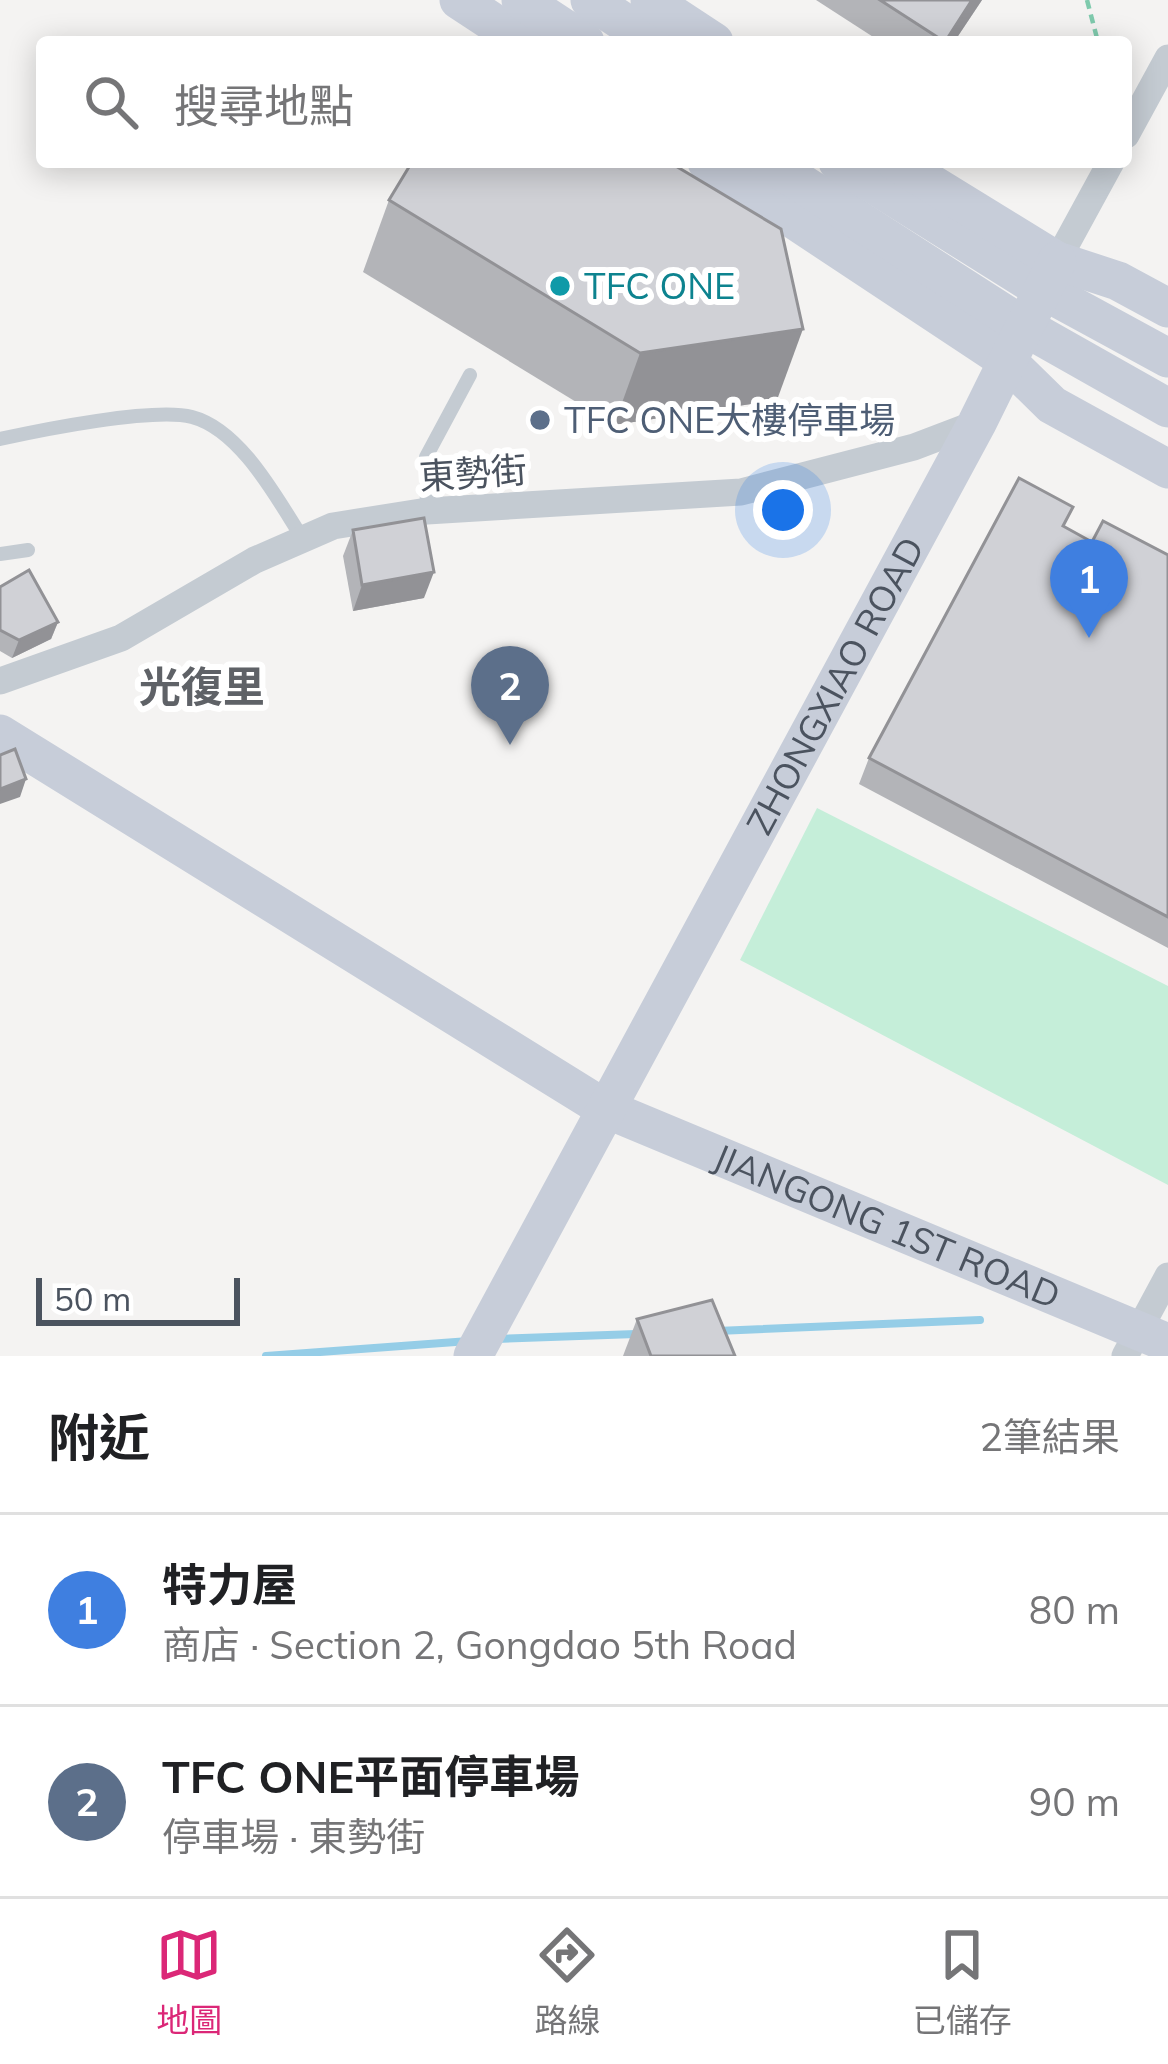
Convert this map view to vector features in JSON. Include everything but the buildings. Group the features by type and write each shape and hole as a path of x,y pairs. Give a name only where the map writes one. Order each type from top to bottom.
{"street":[{"path":"459,0 514,36"},
{"path":"521,0 576,36"},
{"path":"590,0 645,36"},
{"path":"650,0 705,36"},
{"path":"1132,124 1168,58"},
{"path":"717,168 1015,343 1168,408"},
{"path":"776,168 1015,343 1052,405 1168,469"},
{"path":"849,168 1050,275 1118,281 1168,308"},
{"path":"904,168 1168,358"},
{"path":"1050,275 1108,168"},
{"name":"ZHONGXIAO ROAD","path":"482,1339 977,423 1050,275"},
{"name":"東勢街","path":"0,681 121,638 255,560 333,526 427,511 741,492 914,447 977,423"},
{"path":"0,734 604,1108"},
{"name":"JIANGONG 1ST ROAD","path":"604,1108 1144,1344"},
{"path":"1144,1344 1168,1276"}],"lane":[{"path":"427,511 426,457 470,375"},
{"path":"0,439 74,422 192,417 228,439 303,539"},
{"path":"0,554 28,550"}],"path":[{"path":"1087,0 1096,36"}],"green space":[{"path":"817,808 1168,986 1168,1185 740,960"}],"waterway":[{"path":"717,1331 980,1320"},
{"path":"496,1339 636,1334"},
{"path":"266,1356 469,1341"}],"place":[{"name":"TFC ONE","path":"560,286"},
{"name":"TFC ONE大樓停車場","path":"540,420"},
{"name":"特力屋","path":"1089,638"},
{"name":"TFC ONE平面停車場","path":"510,745"}],"district":[{"name":"光復里","path":"202,687"}]}
